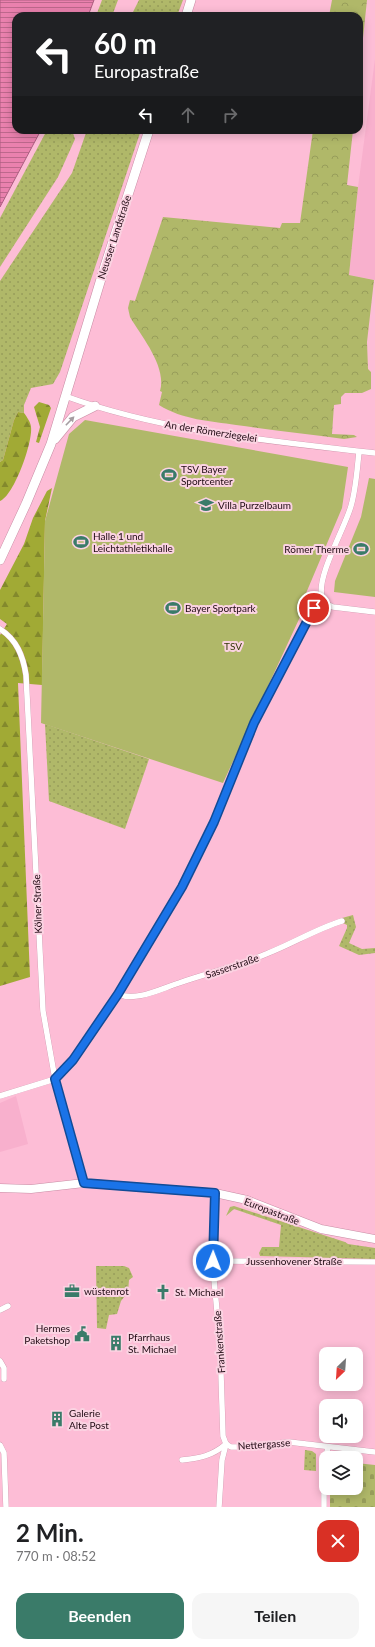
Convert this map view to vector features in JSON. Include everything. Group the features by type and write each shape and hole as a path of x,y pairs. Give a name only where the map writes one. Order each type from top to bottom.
{"main road":[{"path":"187,12 191,0"},
{"name":"Neusser Landstraße","path":"51,444 148,134"},
{"path":"0,560 26,504 51,444 73,417 95,406"},
{"name":"Europastraße","path":"0,1188 31,1189 84,1183 215,1193 247,1200 321,1229 375,1239"}],"street":[{"name":"An der Römerziegelei","path":"65,396 95,406 196,431 375,453"},
{"path":"359,452 351,507 325,572 321,585 322,597 326,604 332,607 375,612"},
{"path":"0,1096 55,1079 73,1060 118,994 182,887 214,822 254,723 310,614 322,597"},
{"name":"Kölner Straße","path":"0,629 12,639 18,648 23,660 26,675 43,1011 55,1079 84,1183"},
{"name":"Sasserstraße","path":"118,994 126,998 138,996 207,975 267,954 327,926 342,921"},
{"name":"Frankenstraße","path":"215,1193 213,1261 220,1343 223,1436 226,1444"},
{"name":"Jussenhovener Straße","path":"213,1261 375,1262"},
{"path":"0,1310 8,1306"},
{"path":"0,1361 4,1368 4,1379"},
{"name":"Nettergasse","path":"182,1460 206,1457 217,1452 226,1444 231,1447 242,1447 289,1442 375,1452"},
{"path":"219,1507 222,1460 226,1444"},
{"path":"0,1445 4,1453 6,1507"},
{"path":"324,1507 324,1467 328,1447"}],"shaded area":[{"path":"0,0 94,0 90,12 12,12 12,134 39,134 0,207"},
{"path":"375,59 375,280 349,275 358,187"},
{"path":"16,1096 28,1144 0,1152 0,1103"}],"green space":[{"path":"102,0 118,0 114,12 98,12"},
{"path":"139,0 183,0 178,12 133,12"},
{"path":"332,0 367,0 363,38 363,12 330,12"},
{"path":"45,134 73,134 75,139 58,177 0,267 0,218"},
{"path":"86,134 140,134 60,372 53,384 31,388 24,405 24,413 18,412 14,420 3,460 0,462 0,281 72,173"},
{"path":"312,134 353,134 347,185 358,187 349,275 374,280 367,342 368,369 371,372 371,389 362,393 345,393 341,397 341,404 334,405 332,434 354,435 357,437 344,439 197,419 178,414 159,405 162,392 160,391 160,372 157,362 147,343 130,317 128,308 130,300 135,301 163,217 280,228 282,223 300,223"},
{"path":"39,402 49,405 51,408 39,443 36,442 40,427 34,407"},
{"path":"18,412 24,413 28,418 31,427 29,444 22,468 11,489 0,501 0,462 3,460 14,420"},
{"name":"Bayer Sportpark","path":"85,420 348,467 342,508 304,598 300,617 223,783 41,723 45,521 69,434"},
{"name":"Römer Therme","path":"369,478 375,479 375,597 334,592 335,581 361,517"},
{"path":"52,488 45,521 42,685 18,683 30,977 0,986 0,635 7,624 0,619 0,590 24,544 33,518 47,491"},
{"path":"45,724 149,759 125,829 49,801"},
{"path":"353,915 356,927 349,943 362,949 375,948 375,953 359,955 339,946 347,928 347,925 343,923 342,918"},
{"path":"234,1206 348,1244 375,1248 375,1259 260,1256 259,1253 262,1247 279,1247 281,1225 234,1209 226,1216 230,1207"},
{"path":"96,1266 124,1266 129,1268 133,1277 129,1280 128,1292 121,1301 117,1314 109,1315 106,1329 97,1328"},
{"path":"305,1450 312,1451 316,1454 316,1471 304,1470"},
{"path":"363,1464 375,1465 375,1507 330,1507 330,1495 363,1495"}],"place":[{"name":"TSV Bayer Sportcenter","path":"169,475"},
{"name":"Villa Purzelbaum","path":"206,505"},
{"name":"Halle 1 und Leichtathletikhalle","path":"81,542"},
{"name":"Römer Therme","path":"361,549"},
{"name":"Bayer Sportpark","path":"173,608"},
{"name":"wüstenrot","path":"72,1291"},
{"name":"St. Michael","path":"163,1292"},
{"name":"Hermes Paketshop","path":"82,1334"},
{"name":"Pfarrhaus St. Michael","path":"116,1343"},
{"name":"Galerie Alte Post","path":"57,1419"}],"route":[{"path":"213,1261 215,1193 84,1183 55,1079 73,1060 118,994 182,887 214,822 254,723 314,608"}],"park label":[{"name":"TSV","path":"233,646"}]}
